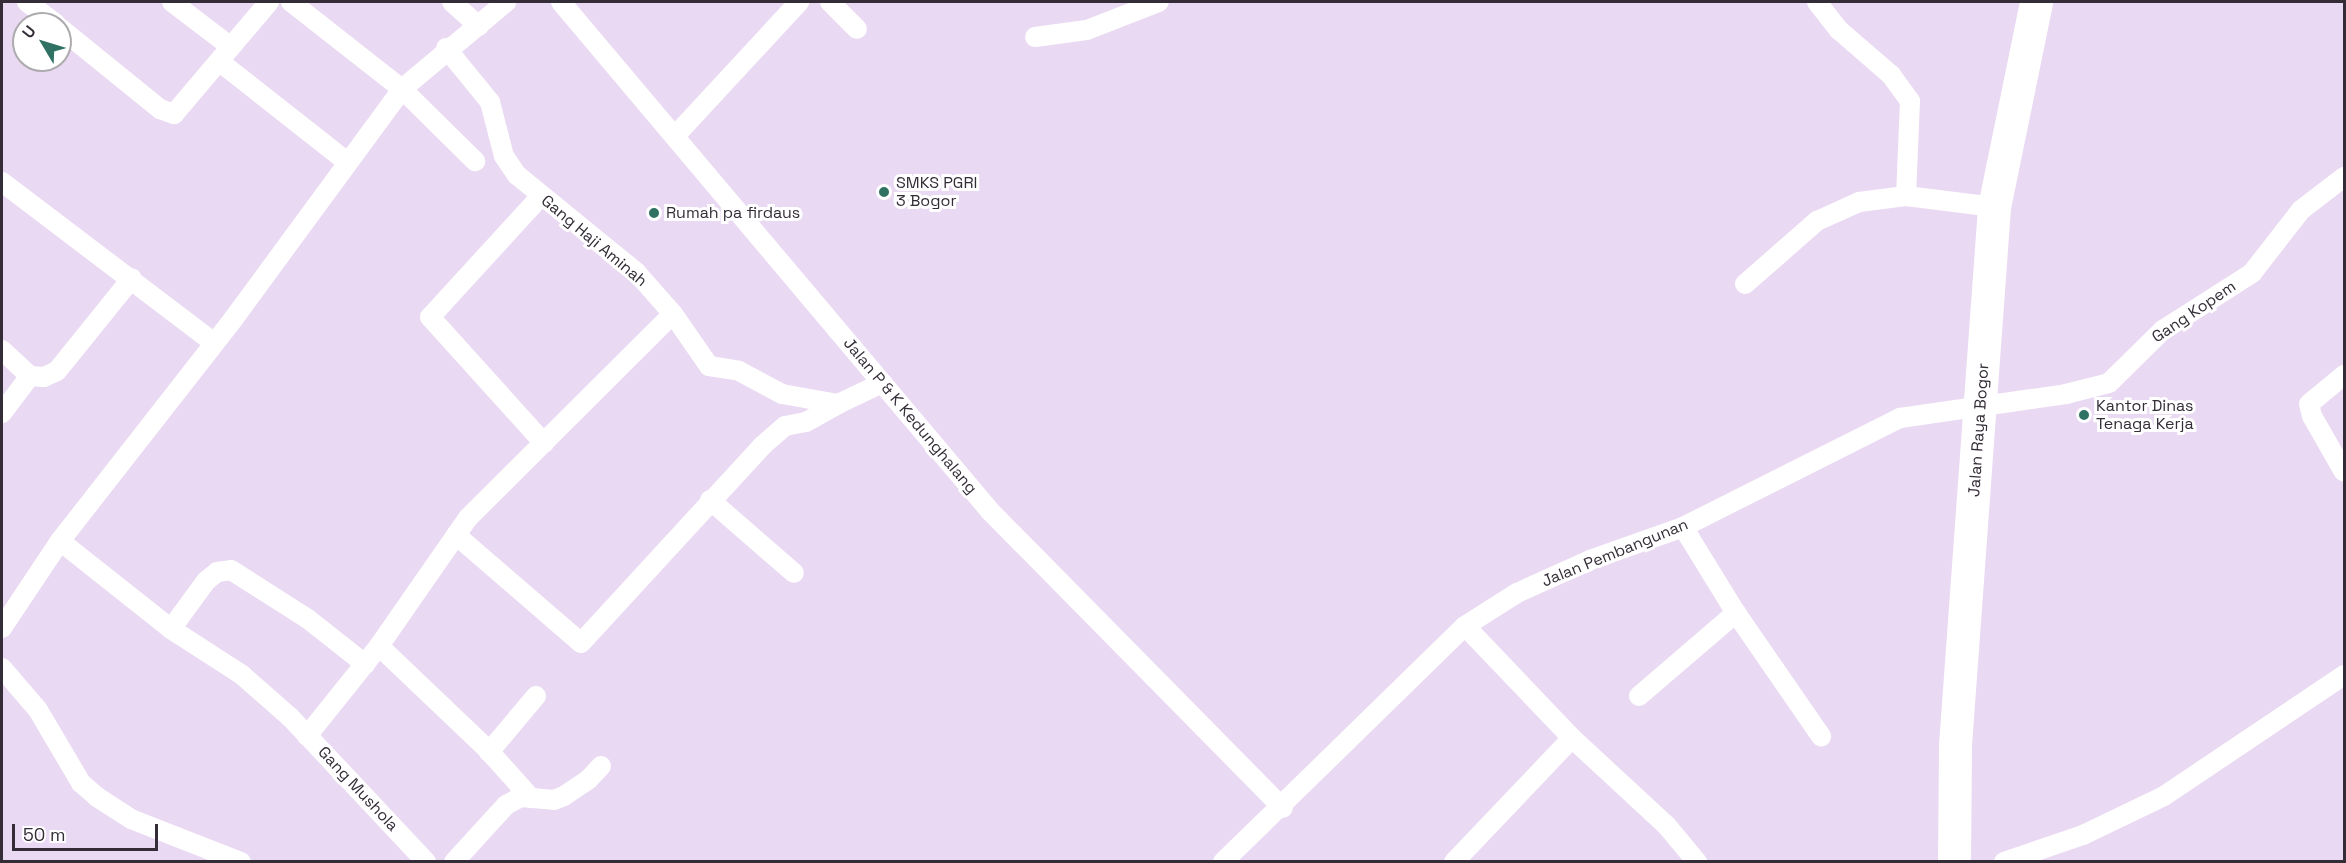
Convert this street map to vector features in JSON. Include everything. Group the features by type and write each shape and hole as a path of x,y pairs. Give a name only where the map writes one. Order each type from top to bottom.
{"highway":[{"name":"Jalan Raya Bogor","path":"1954,861 1955,745 1994,207 2036,2"}],"street":[{"path":"27,2 40,12"},
{"path":"172,2 226,55 347,162"},
{"path":"72,37 168,114 181,109 269,2"},
{"path":"291,2 402,89 476,162"},
{"path":"452,2 478,26"},
{"path":"2,628 60,541 214,343 402,89 446,48 478,26 506,2"},
{"name":"Jalan P & K Kedunghalang","path":"561,2 990,511 1283,808"},
{"path":"675,136 799,2"},
{"path":"830,2 857,28"},
{"path":"1035,37 1087,30 1159,2"},
{"path":"1817,2 1839,30 1891,75 1910,100 1906,196"},
{"name":"Gang Haji Aminah","path":"446,48 490,102 508,163 541,196 636,272 673,314 712,368 739,371 782,394 838,404"},
{"name":"Gang Kopem","path":"1981,407 2066,394 2109,383 2163,330 2252,273 2301,210 2344,177"},
{"path":"2,182 132,278 214,343"},
{"path":"541,196 430,317 544,443"},
{"path":"1745,284 1832,212 1860,202 1906,196 1994,207"},
{"path":"2,350 30,376 44,377 66,363 132,278"},
{"path":"308,736 379,646 468,518 673,314"},
{"path":"2344,375 2309,404 2312,416 2344,472"},
{"path":"2,412 30,376"},
{"path":"456,535 581,643 710,500 785,426 806,422 882,383"},
{"name":"Jalan Pembangunan","path":"1233,858 1465,626 1517,593 1569,570 1683,527 1900,418 1981,407"},
{"path":"710,500 794,573"},
{"path":"1683,527 1736,613 1821,736"},
{"name":"Gang Mushola","path":"60,541 171,629 242,675 290,717 426,861"},
{"path":"171,629 206,581 217,572 231,570 308,619 365,664"},
{"path":"1639,696 1736,613"},
{"path":"1465,626 1687,857"},
{"path":"379,646 489,752 531,798"},
{"path":"2,668 38,710 81,783 97,797 131,819 241,861"},
{"path":"2004,861 2094,831 2164,796 2344,675"},
{"path":"489,752 536,696"},
{"path":"1454,861 1572,738"},
{"path":"454,861 506,805 521,797 554,800 564,796 588,780 602,766"}],"place":[{"name":"SMKS PGRI 3 Bogor","path":"884,192"},
{"name":"Rumah pa firdaus","path":"654,213"},
{"name":"Kantor Dinas Tenaga Kerja","path":"2084,415"}]}
